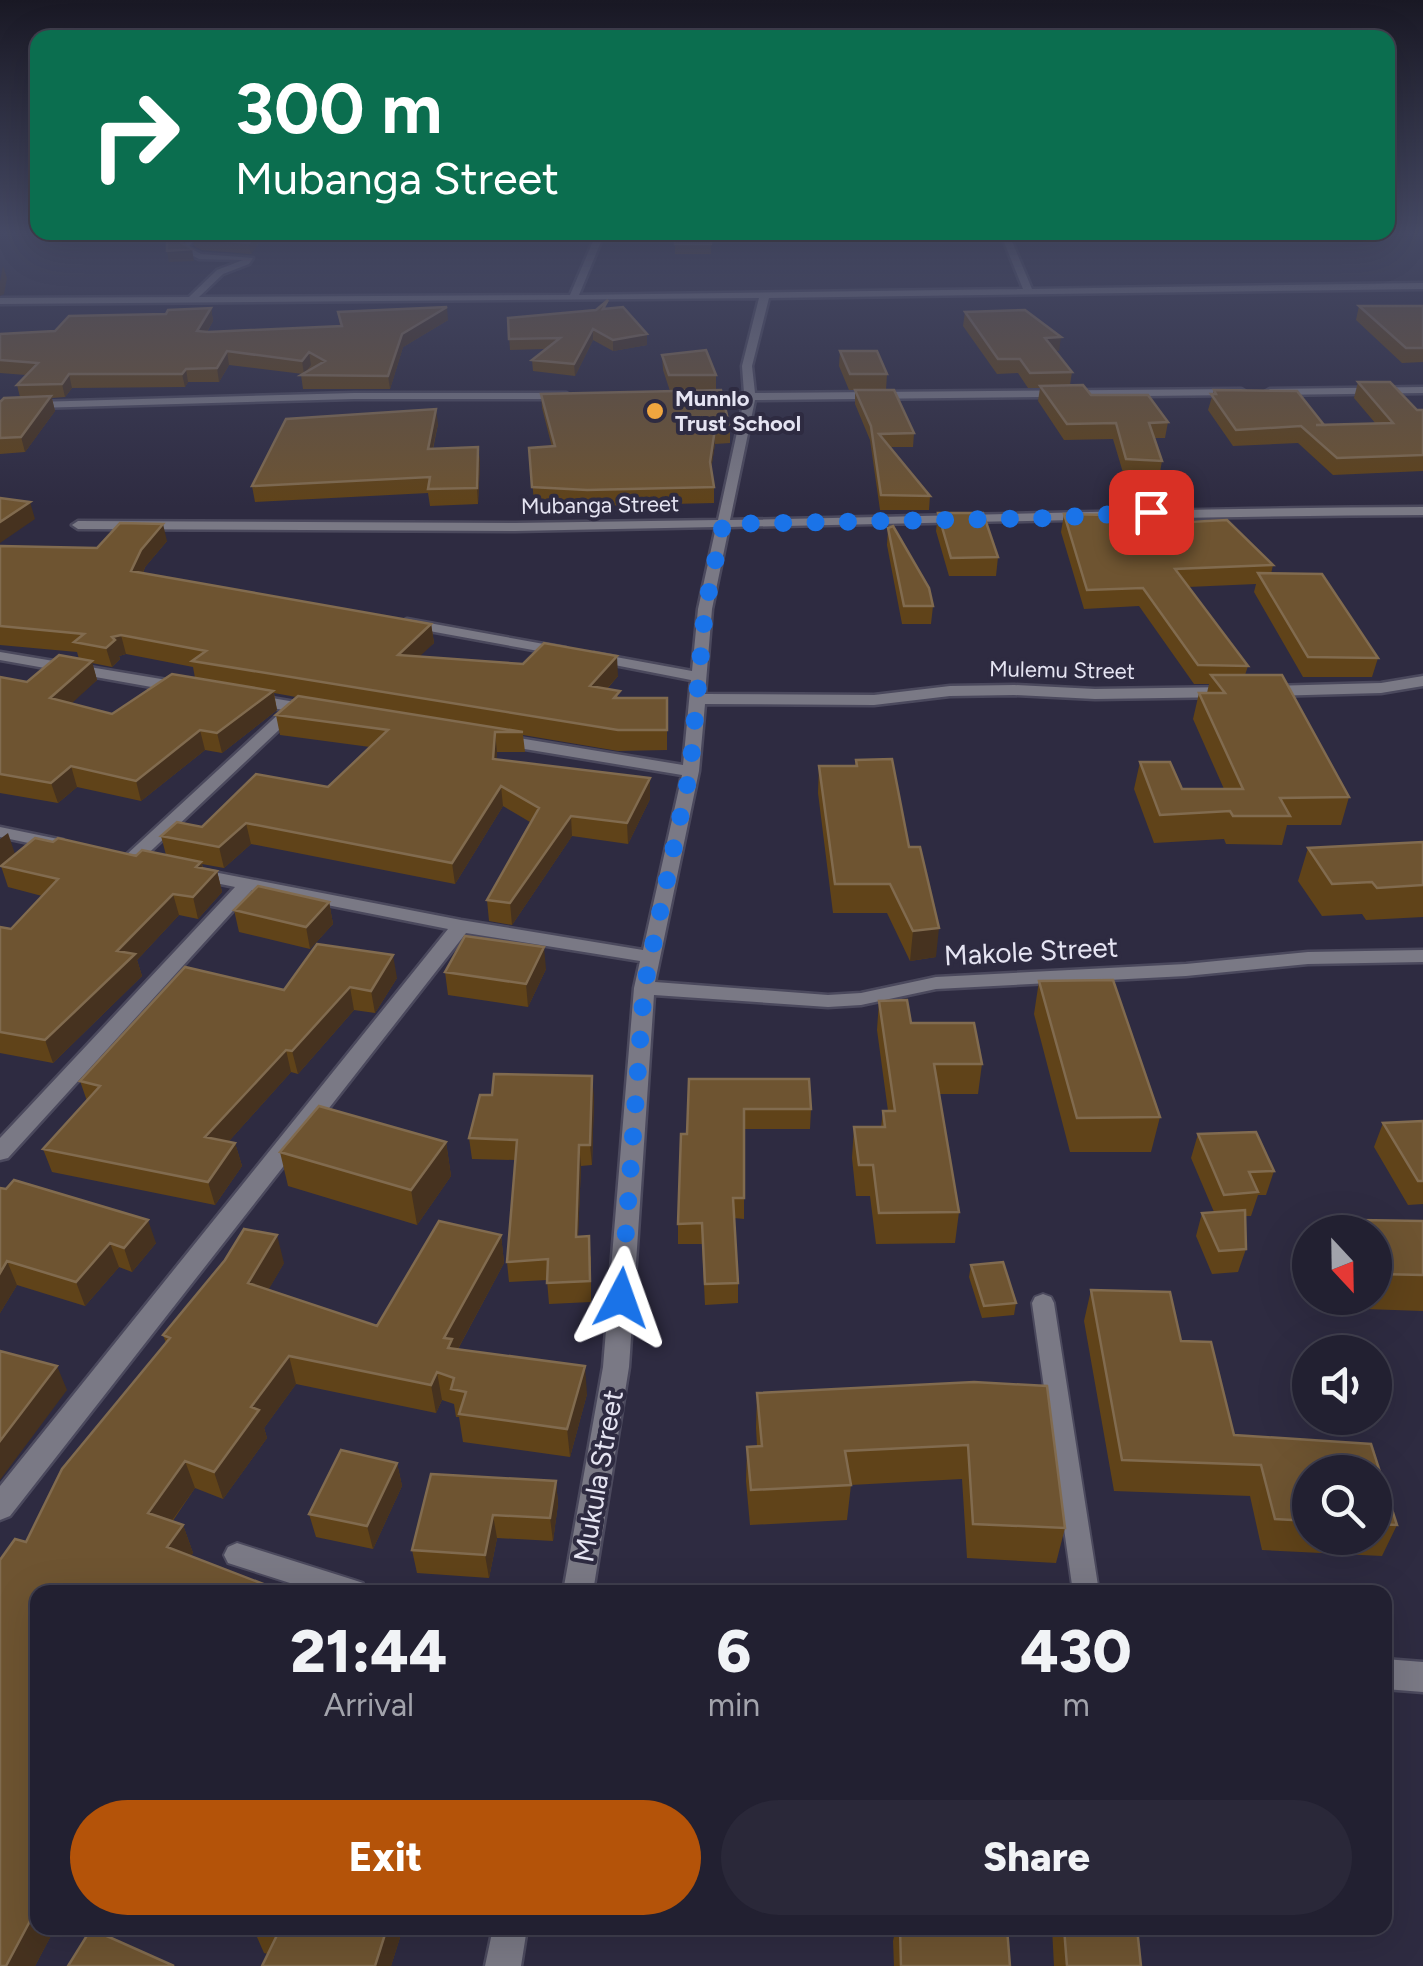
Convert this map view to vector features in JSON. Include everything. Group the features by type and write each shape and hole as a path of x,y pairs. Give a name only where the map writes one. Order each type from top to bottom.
{"street":[{"name":"Mukula Street","path":"579,1585 616,1368 644,988 690,771 705,610 750,398 747,366 754,324"},
{"path":"678,397 1423,390"},
{"path":"0,406 354,396 586,397"},
{"name":"Mubanga Street","path":"78,525 723,524 1050,518 1151,512 1423,511"},
{"name":"Mulemu Street","path":"399,622 700,688 874,700 950,691 1095,694 1326,690 1423,680"},
{"path":"0,656 197,690"},
{"path":"236,697 333,713"},
{"path":"296,707 141,862 461,926 650,957"},
{"path":"484,738 690,771"},
{"path":"0,832 38,848 80,849"},
{"path":"0,1152 248,884"},
{"path":"0,1507 461,926"},
{"name":"Makole Street","path":"644,988 828,1001 861,999 936,983 1186,970 1308,958 1423,956"},
{"path":"1392,1675 1423,1677"},
{"path":"503,1966 509,1935"}],"lane":[{"path":"1043,1304 1085,1585"},
{"path":"237,1555 332,1585"}],"building":[{"path":"62,324 201,324 197,331 208,332 419,324 402,334 388,376 301,375 325,361 309,352 302,361 227,351 217,368 186,369 182,374 69,374 62,384 17,385 38,363 0,360 0,334 55,331"},
{"path":"508,324 638,324 647,334 613,340 593,329 574,364 532,360 560,338 509,339"},
{"path":"973,324 1043,324 1061,337 1045,338 1072,372 1030,373 1020,359 998,359"},
{"path":"1379,324 1423,324 1423,348 1406,348"},
{"path":"706,350 716,375 669,375 662,355"},
{"path":"840,351 877,351 887,374 850,374"},
{"path":"1358,382 1390,382 1417,410 1423,410 1423,455 1337,458 1301,426 1236,430 1211,394 1216,394 1214,390 1297,391 1324,425 1393,423"},
{"path":"1083,385 1091,395 1148,395 1168,422 1149,423 1162,461 1126,459 1116,423 1067,424 1040,386"},
{"path":"721,390 730,428 715,429 710,462 714,487 532,487 529,448 555,446 541,394"},
{"path":"855,390 894,390 914,433 879,434 930,496 881,495 871,426"},
{"path":"51,396 21,437 0,438 0,402 4,398"},
{"path":"436,409 428,449 478,447 477,488 428,489 430,477 252,486 286,419"},
{"path":"0,498 30,502 0,522"},
{"path":"938,513 983,513 998,557 951,558"},
{"path":"1064,514 1108,515 1111,526 1227,520 1273,565 1175,569 1248,666 1198,665 1143,588 1087,590"},
{"path":"120,523 163,524 141,550 131,571 431,624 398,655 523,664 544,643 617,656 590,686 620,691 614,698 667,698 667,730 618,730 192,661 206,651 121,635 112,637 115,640 106,648 74,642 84,634 0,626 0,546 97,548"},
{"path":"893,526 929,588 933,606 904,606 888,528"},
{"path":"1258,573 1322,574 1378,658 1308,657"},
{"path":"59,655 92,661 50,698 112,714 172,674 273,691 217,733 200,730 136,781 71,766 51,783 0,774 0,677 27,682"},
{"path":"1211,675 1282,675 1349,797 1280,798 1290,816 1233,816 1230,811 1160,815 1140,762 1170,762 1182,789 1243,789 1199,693 1225,693"},
{"path":"298,696 523,732 495,732 493,759 650,778 627,823 571,816 510,903 487,900 539,808 501,786 452,863 246,823 219,847 161,836 177,822 202,827 256,774 328,787 388,730 276,715"},
{"path":"892,759 909,847 920,847 939,928 913,931 890,884 835,884 819,766 857,766 856,760"},
{"path":"35,838 53,842 58,838 136,856 142,850 201,862 196,867 217,871 193,897 173,894 117,951 135,954 45,1040 0,1032 0,927 11,929 58,879 1,866"},
{"path":"1423,842 1423,885 1377,888 1372,882 1332,884 1308,848"},
{"path":"258,886 329,902 306,927 234,910"},
{"path":"465,936 544,947 526,984 445,972"},
{"path":"317,944 393,955 371,991 350,987 205,1137 235,1143 208,1182 43,1149 100,1086 80,1081 185,967 284,990"},
{"path":"1113,980 1160,1117 1077,1118 1039,981"},
{"path":"907,1000 911,1023 974,1023 982,1064 934,1064 959,1212 879,1213 873,1165 859,1165 854,1127 885,1127 883,1111 895,1111 879,1001"},
{"path":"494,1074 592,1076 590,1145 579,1145 576,1237 589,1236 590,1281 547,1283 548,1259 507,1262 517,1140 469,1138 480,1095 492,1095"},
{"path":"689,1079 809,1079 811,1109 744,1109 744,1198 733,1198 738,1283 705,1284 702,1223 678,1224 681,1134 687,1134"},
{"path":"319,1106 446,1142 411,1190 280,1152"},
{"path":"1423,1121 1423,1181 1418,1181 1383,1123"},
{"path":"1256,1132 1274,1171 1249,1172 1258,1192 1224,1195 1198,1134"},
{"path":"14,1180 148,1220 124,1248 110,1243 76,1282 7,1261 0,1273 0,1188 6,1189"},
{"path":"1245,1210 1246,1249 1219,1251 1202,1213"},
{"path":"439,1221 501,1235 444,1338 452,1339 448,1348 585,1366 567,1429 459,1414 466,1392 451,1389 454,1378 437,1372 431,1385 289,1356 251,1407 259,1410 214,1472 185,1461 148,1513 183,1525 167,1547 266,1585 30,1585 30,1921 6,1966 0,1966 0,1560 15,1539 26,1542 62,1469 170,1338 163,1335 225,1260 244,1229 277,1235 248,1283 377,1326"},
{"path":"1392,1221 1423,1221 1423,1275 1392,1274"},
{"path":"1003,1262 1016,1303 984,1306 971,1265"},
{"path":"1091,1290 1170,1292 1181,1341 1211,1342 1234,1435 1371,1444 1375,1455 1292,1455 1292,1520 1275,1519 1261,1465 1122,1460"},
{"path":"0,1351 57,1366 0,1441"},
{"path":"974,1382 1047,1386 1065,1528 973,1524 968,1445 845,1451 851,1485 751,1490 747,1447 762,1446 757,1393"},
{"path":"341,1450 397,1463 367,1526 309,1514"},
{"path":"431,1474 556,1481 550,1518 493,1515 485,1555 412,1550"},
{"path":"87,1935 104,1935 174,1966 68,1966"},
{"path":"277,1935 385,1935 375,1966 262,1966"},
{"path":"900,1935 1008,1935 1010,1966 901,1966"},
{"path":"1065,1935 1138,1935 1141,1966 1067,1966"}],"place":[{"name":"Munnlo Trust School","path":"655,411"}],"route":[{"path":"621,1298 644,988 690,771 700,699 705,610 723,524 1050,518 1151,512"}]}
